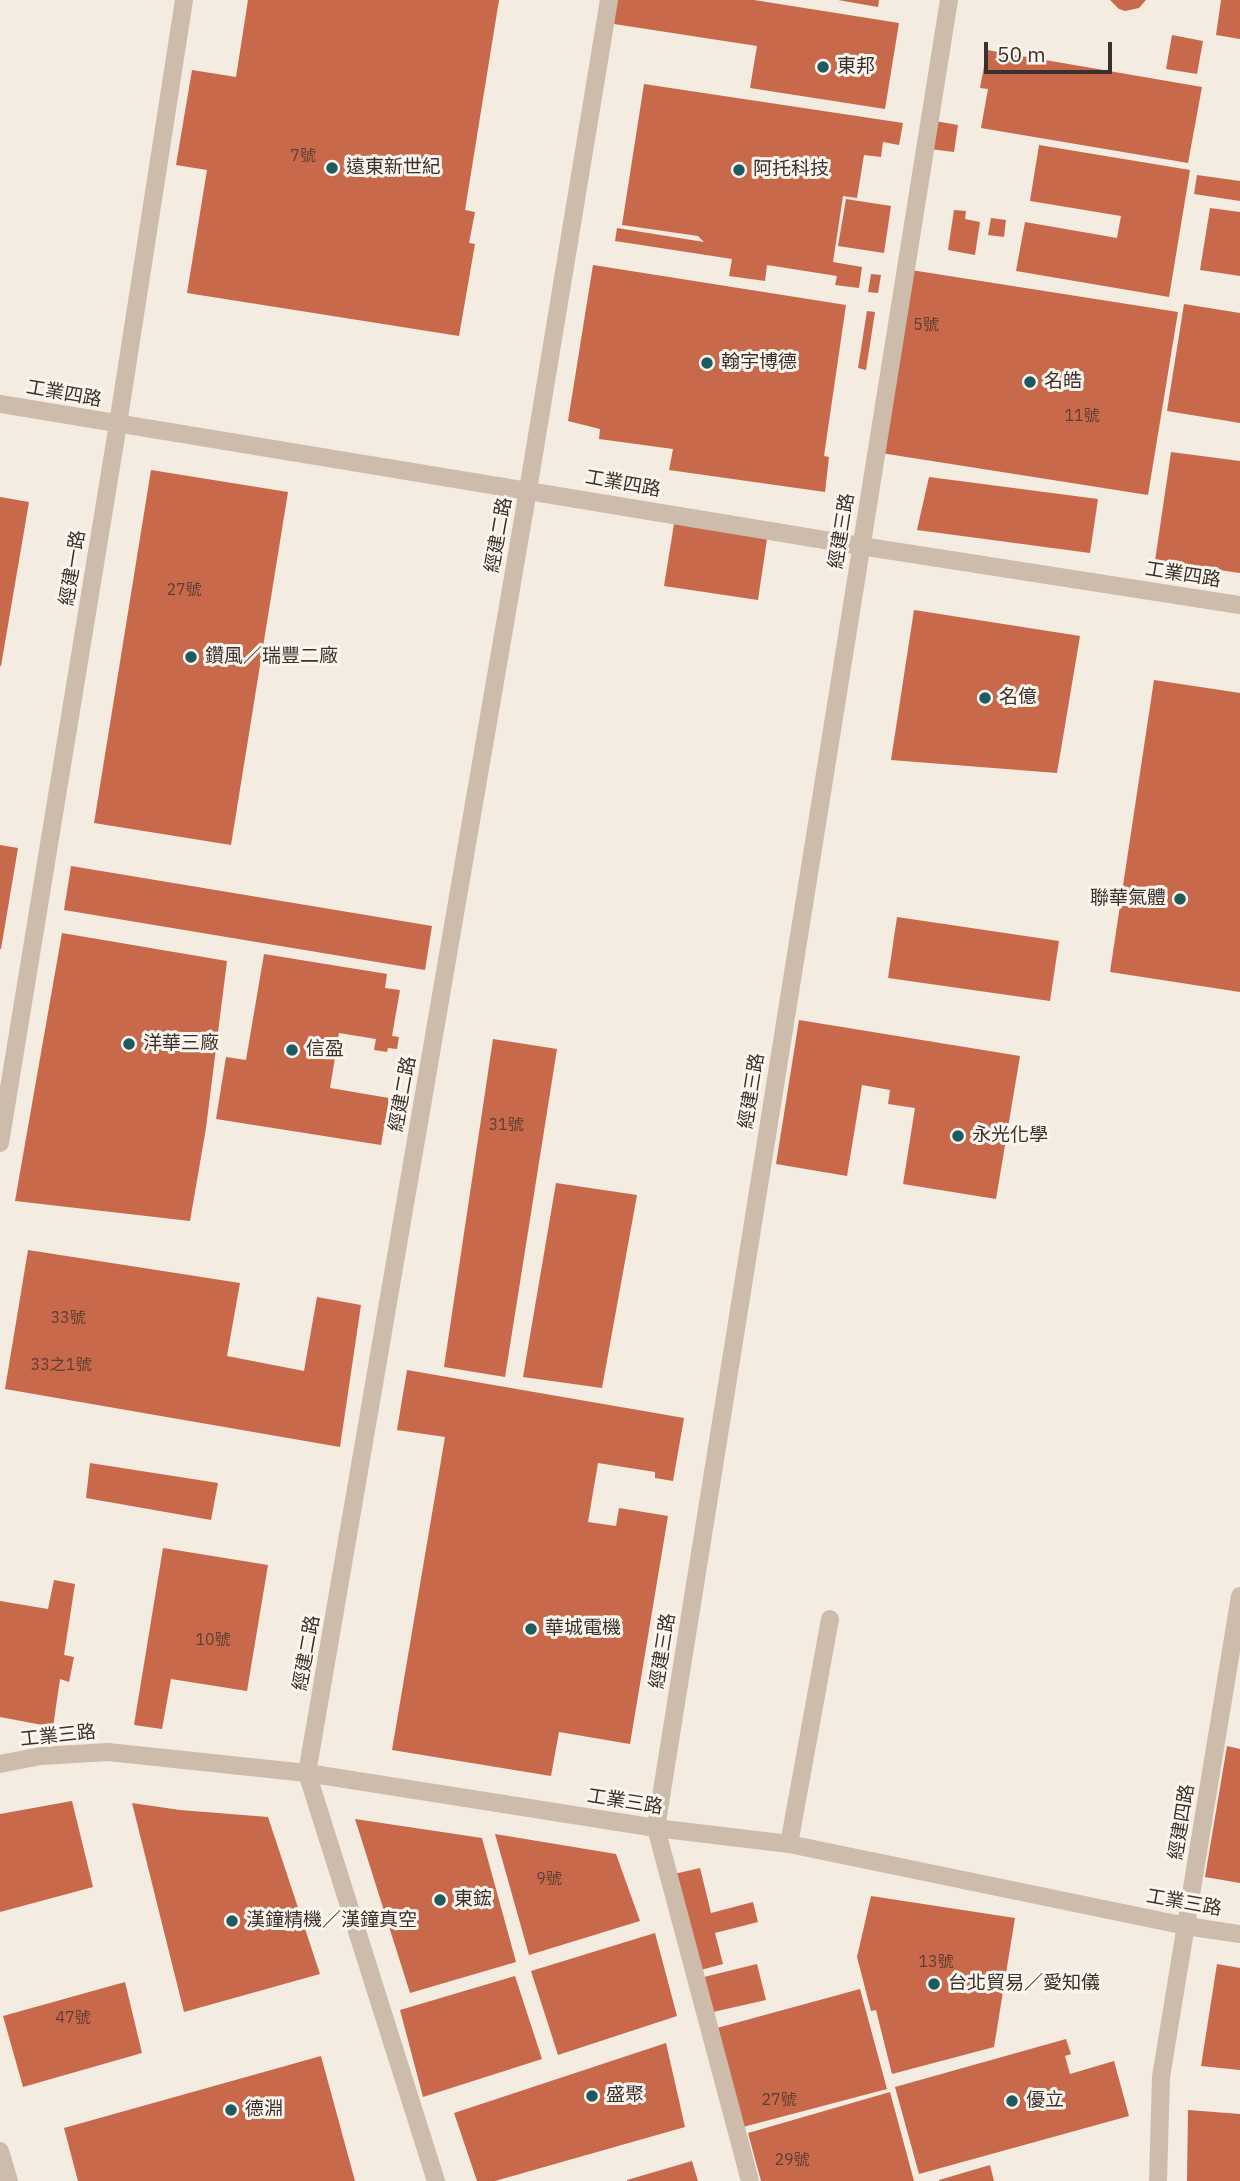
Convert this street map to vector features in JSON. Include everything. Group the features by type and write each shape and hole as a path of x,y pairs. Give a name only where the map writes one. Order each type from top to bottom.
{"street":[{"name":"經建一路","path":"0,1143 118,424 184,0"},
{"name":"經建二路","path":"436,2181 307,1773 528,490 609,0"},
{"name":"經建三路","path":"750,2181 656,1828 949,0"},
{"name":"工業四路","path":"0,404 861,546 1240,605"},
{"name":"經建四路","path":"1158,2181 1161,2077 1240,1596"},
{"path":"789,1844 830,1619"},
{"name":"工業三路","path":"0,1764 41,1756 108,1752 307,1773 656,1828 789,1844 1186,1926 1240,1934"},
{"path":"0,2151 9,2181"}],"building":[{"name":"遠東新世紀","path":"248,0 499,0 465,210 475,212 469,243 475,244 459,336 187,293 207,170 176,165 192,70 236,77"},
{"name":"東邦","path":"617,0 754,0 899,23 885,109 750,88 757,46 614,24"},
{"path":"838,0 879,0 878,7"},
{"path":"1110,0 1146,0 1139,8 1125,11"},
{"path":"1221,0 1240,0 1240,39 1216,35"},
{"path":"1172,35 1203,41 1197,74 1166,69"},
{"path":"987,50 1202,87 1188,163 981,128 988,89 980,88"},
{"name":"阿托科技","path":"644,84 903,123 899,145 883,142 881,157 864,155 857,198 843,196 833,262 862,267 859,288 835,285 837,276 767,265 765,281 729,276 732,259 615,241 617,228 704,242 698,236 622,225"},
{"path":"935,121 958,125 954,152 930,149"},
{"path":"1039,145 1190,170 1169,297 1016,271 1025,222 1117,238 1121,216 1030,201"},
{"path":"1197,175 1240,181 1240,201 1194,194"},
{"path":"846,199 891,206 884,253 838,246"},
{"path":"1210,208 1240,212 1240,276 1200,270"},
{"path":"954,210 966,211 965,219 980,222 975,255 948,250"},
{"path":"991,218 1006,220 1004,237 988,235"},
{"name":"翰宇博德","path":"593,265 846,305 824,456 829,457 825,492 669,470 673,449 599,439 600,429 568,421"},
{"name":"名皓","path":"911,270 1178,312 1148,495 881,453"},
{"path":"871,274 881,275 878,293 868,292"},
{"path":"1184,304 1240,313 1240,423 1167,411"},
{"path":"867,311 875,312 866,370 858,368"},
{"path":"1171,452 1240,461 1240,573 1155,561"},
{"name":"鑽風／瑞豐二廠","path":"151,470 288,492 231,845 94,823"},
{"path":"929,477 1098,499 1090,553 917,530"},
{"path":"0,497 29,502 1,666 0,666"},
{"path":"674,524 767,539 758,600 664,586"},
{"name":"名億","path":"914,610 1080,636 1057,773 891,760"},
{"name":"聯華氣體","path":"1154,680 1240,693 1240,992 1110,972"},
{"path":"0,845 18,848 1,949 0,949"},
{"path":"71,866 432,926 425,970 64,910"},
{"path":"897,917 1059,941 1050,1001 888,978"},
{"name":"洋華三廠","path":"62,933 227,961 206,1128 190,1221 15,1201"},
{"name":"信盈","path":"264,954 387,974 385,988 400,990 392,1036 399,1037 397,1049 388,1048 387,1052 374,1050 376,1039 339,1033 330,1088 389,1098 381,1145 216,1119 226,1057 246,1060"},
{"name":"永光化學","path":"799,1020 1020,1056 996,1199 903,1184 915,1108 888,1104 890,1090 862,1085 847,1176 776,1164"},
{"path":"493,1039 557,1049 505,1377 444,1367"},
{"path":"556,1183 637,1195 602,1388 523,1377"},
{"path":"28,1250 240,1283 227,1356 304,1371 317,1297 361,1305 340,1447 5,1389"},
{"name":"華城電機","path":"407,1370 684,1418 673,1481 655,1478 655,1472 598,1463 588,1522 616,1526 619,1508 668,1516 630,1744 559,1732 551,1776 392,1750 445,1437 397,1430"},
{"path":"90,1463 218,1483 211,1520 86,1498"},
{"path":"163,1548 268,1565 247,1691 171,1679 162,1729 134,1725"},
{"path":"54,1580 75,1584 64,1655 74,1657 69,1682 60,1679 53,1727 0,1717 0,1601 48,1609"},
{"path":"1227,1746 1240,1749 1240,1883 1205,1877"},
{"path":"72,1801 93,1887 0,1912 0,1814"},
{"name":"漢鐘精機／漢鐘真空","path":"132,1803 268,1817 320,1974 184,2012"},
{"name":"東鋐","path":"355,1819 482,1838 516,1962 410,1993"},
{"path":"495,1834 616,1854 640,1921 529,1955"},
{"path":"700,1868 711,1913 753,1902 758,1922 715,1933 723,1964 697,1971 674,1874"},
{"name":"台北貿易／愛知儀","path":"871,1896 1015,1918 994,2047 892,2074 876,2010 871,2011 857,1957"},
{"path":"655,1933 677,2016 558,2055 531,1971"},
{"path":"757,1964 766,2000 713,2012 704,1977"},
{"path":"1217,1964 1240,1968 1240,2070 1201,2066"},
{"path":"515,1976 542,2059 423,2097 400,2010"},
{"path":"125,1982 142,2053 23,2087 3,2016"},
{"path":"860,1989 887,2089 743,2127 717,2028"},
{"name":"優立","path":"1066,2039 1071,2054 1065,2056 1070,2074 1114,2061 1129,2116 919,2174 895,2087"},
{"name":"盛聚","path":"666,2043 685,2127 495,2181 477,2181 454,2113"},
{"name":"德淵","path":"321,2056 355,2181 78,2181 64,2128"},
{"path":"890,2092 914,2181 761,2181 748,2133"},
{"path":"1188,2110 1240,2114 1240,2181 1187,2181"},
{"path":"692,2161 698,2181 627,2181 627,2180"},
{"path":"990,2165 994,2181 939,2181 939,2180"}],"place":[{"name":"東邦","path":"823,67"},
{"name":"遠東新世紀","path":"332,168"},
{"name":"阿托科技","path":"739,170"},
{"name":"翰宇博德","path":"707,363"},
{"name":"名皓","path":"1030,382"},
{"name":"鑽風／瑞豐二廠","path":"191,657"},
{"name":"名億","path":"985,698"},
{"name":"聯華氣體","path":"1180,899"},
{"name":"洋華三廠","path":"129,1044"},
{"name":"信盈","path":"292,1050"},
{"name":"永光化學","path":"958,1136"},
{"name":"華城電機","path":"531,1629"},
{"name":"東鋐","path":"440,1900"},
{"name":"漢鐘精機／漢鐘真空","path":"232,1921"},
{"name":"台北貿易／愛知儀","path":"934,1984"},
{"name":"盛聚","path":"592,2096"},
{"name":"優立","path":"1012,2101"},
{"name":"德淵","path":"231,2110"}]}
